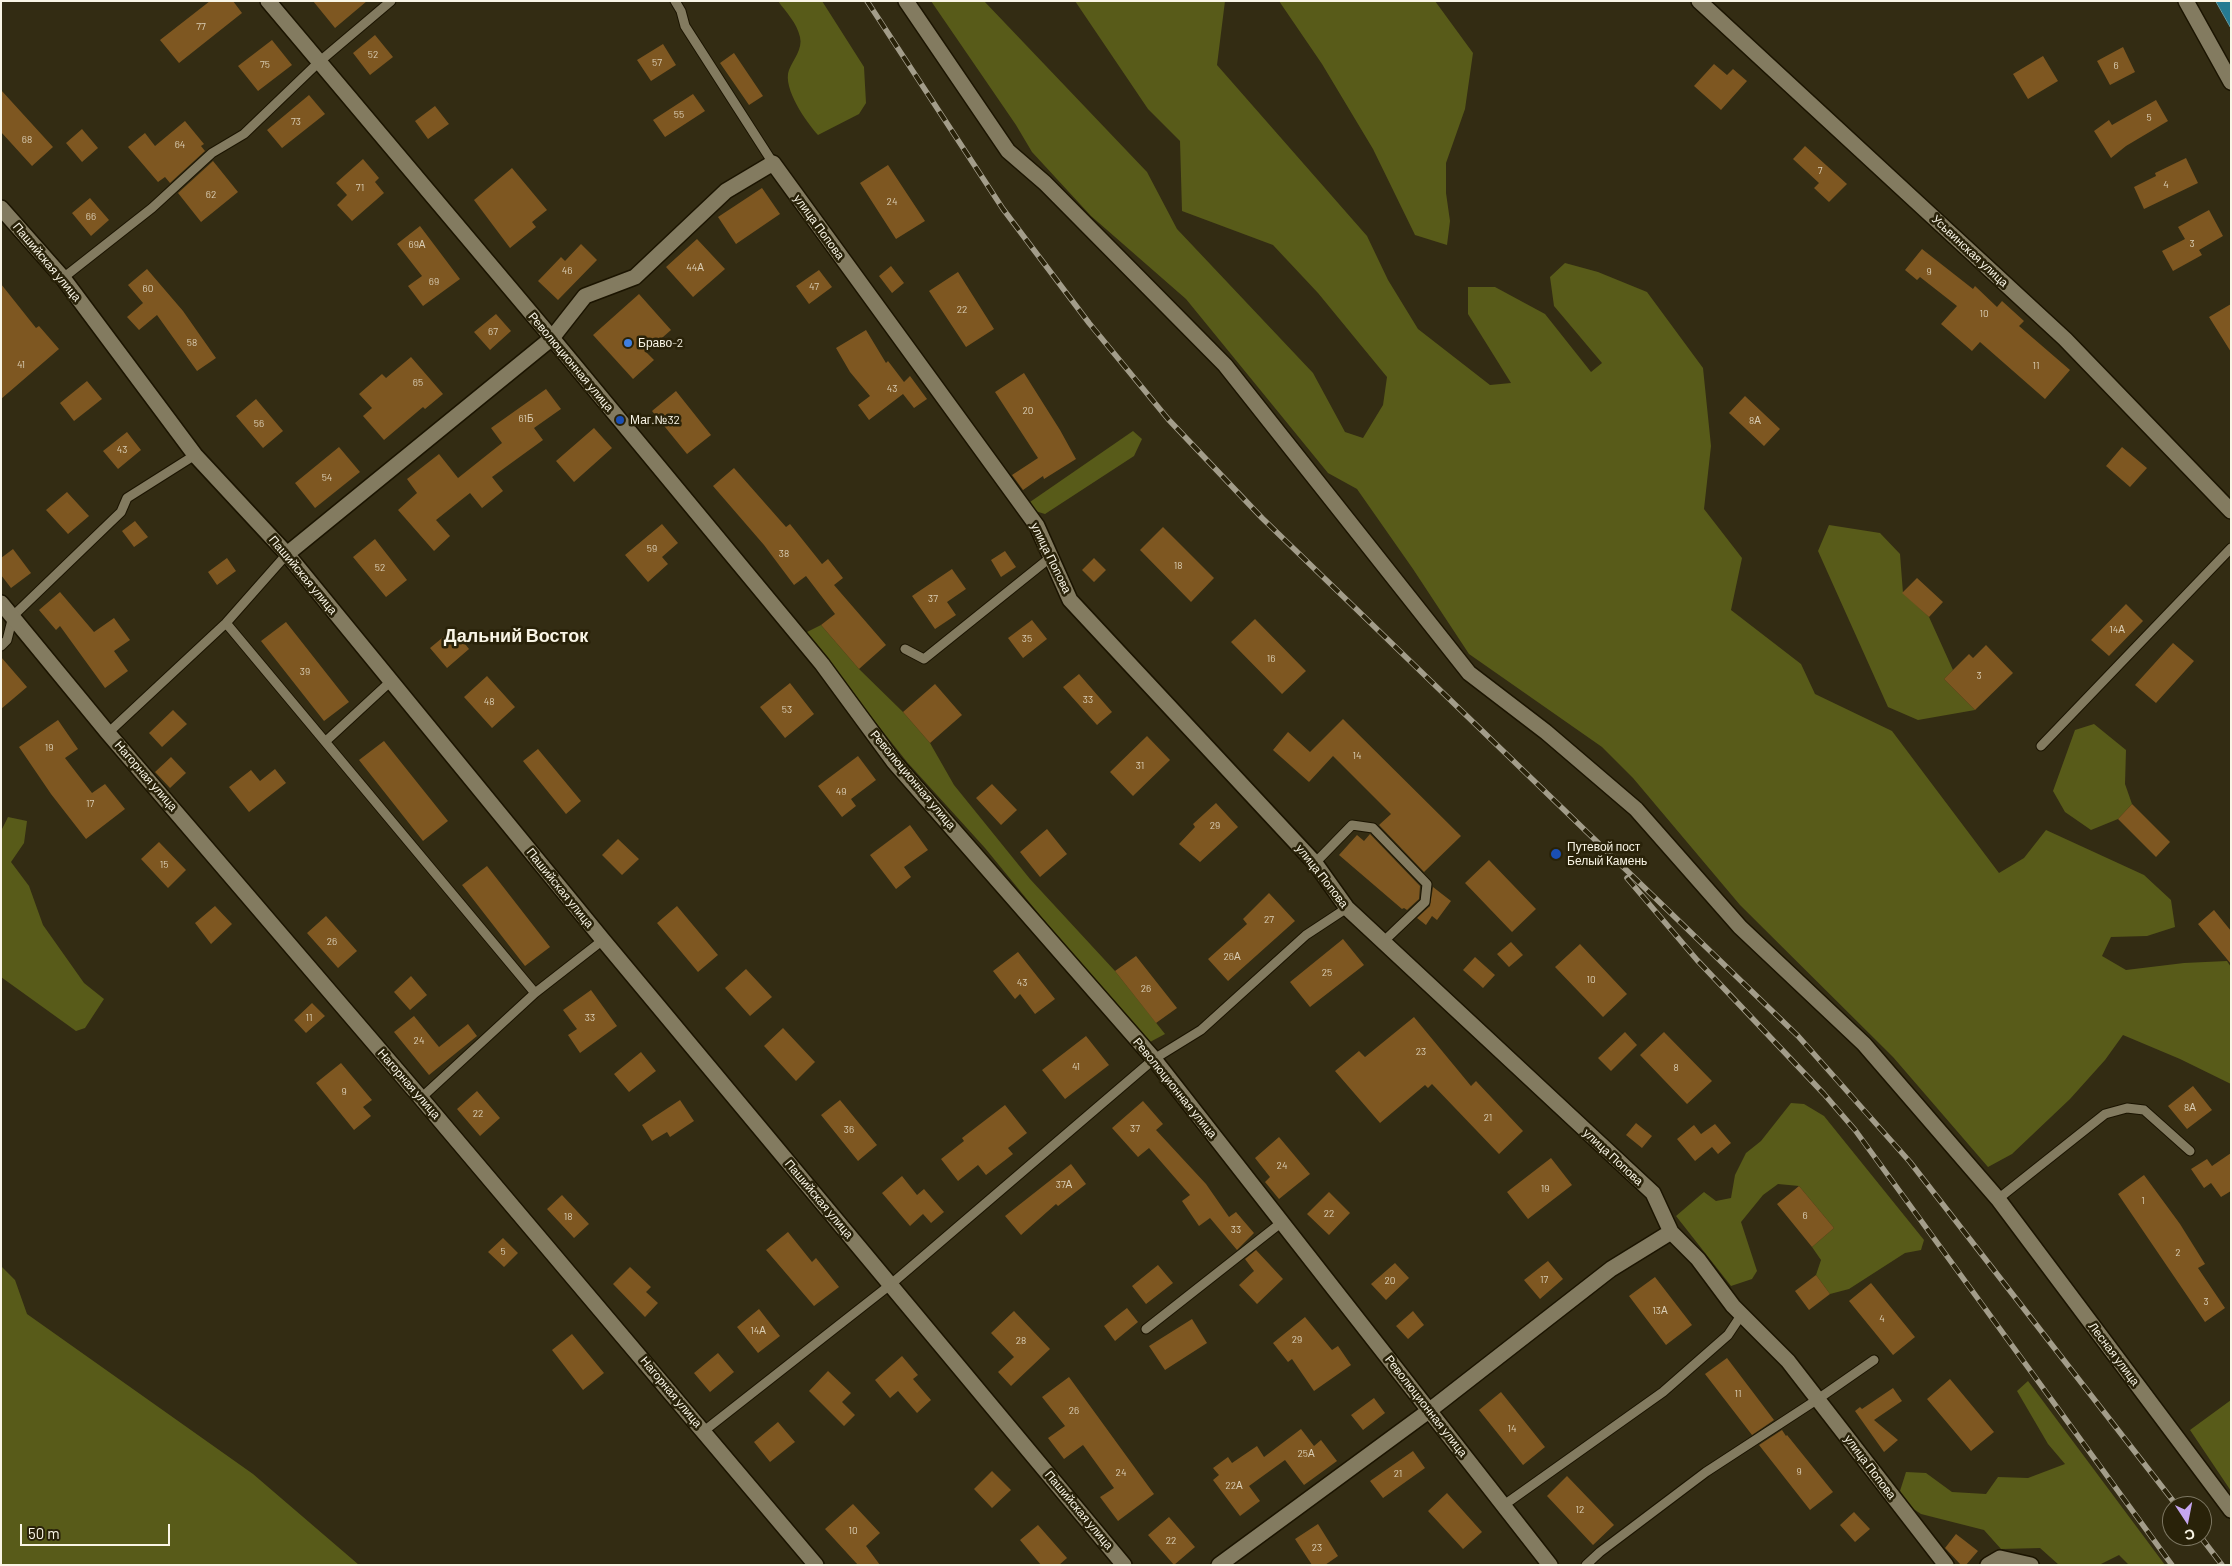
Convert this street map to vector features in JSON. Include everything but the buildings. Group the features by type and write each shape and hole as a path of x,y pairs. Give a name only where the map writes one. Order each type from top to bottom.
{"street":[{"name":"Революционная улица","path":"268,1 552,338 822,664 894,762 1154,1059 1550,1565"},
{"name":"Лесная улица","path":"906,1 1008,151 1045,183 1225,366 1469,673 1546,732 1636,809 1740,927 1864,1044 1998,1199 2231,1510"},
{"name":"Усьвинская улица","path":"1699,1 2065,339 2231,510"},
{"path":"2186,1 2231,82"},
{"path":"287,554 552,338 586,296 635,277 726,190 773,163"},
{"name":"улица Попова","path":"773,163 1037,526 1070,600 1315,863 1347,908 1652,1193 1671,1232 1698,1259 1742,1314 1788,1361 1946,1565"},
{"name":"Пашийская улица","path":"1,208 63,278 195,455 287,554 603,940 1124,1565"},
{"name":"Нагорная улица","path":"1,603 108,733 421,1098 816,1565"},
{"path":"1219,1565 1430,1410 1610,1269 1671,1232"},
{"path":"1988,1565 2000,1558 2031,1565"}],"lane":[{"path":"63,278 152,208 212,153 244,134 319,62 391,1"},
{"path":"675,1 681,11 685,26 773,163"},
{"path":"1,646 7,640 13,616 121,512 127,498 195,455"},
{"path":"2041,746 2231,548"},
{"path":"108,733 226,624 287,554"},
{"path":"905,649 924,659 1051,557"},
{"path":"226,624 326,740 535,993"},
{"path":"326,740 391,681"},
{"path":"1315,863 1352,825 1373,828 1428,884 1425,902 1383,942"},
{"path":"704,1431 890,1285 1154,1059 1201,1030 1306,935 1347,908"},
{"path":"421,1098 535,993 603,940"},
{"path":"1998,1199 2104,1114 2126,1108 2144,1110 2190,1151"},
{"path":"1146,1329 1282,1222"},
{"path":"1504,1505 1663,1392 1728,1335 1742,1314"},
{"path":"1586,1565 1600,1552 1706,1472 1874,1360"}],"shaded area":[{"path":"778,1 822,1 864,67 866,103 859,114 818,135 802,114 789,86 789,70 799,50 801,41 794,22"},
{"path":"931,1 984,1 1147,172 1177,229 1313,373 1345,432 1363,438 1383,405 1387,377 1318,293 1273,245 1182,211 1180,141 1148,109 1075,1 1225,1 1217,65 1367,236 1388,280 1418,329 1490,385 1511,383 1468,314 1468,287 1495,287 1545,314 1591,372 1602,363 1554,306 1550,277 1565,263 1598,272 1647,292 1703,368 1711,446 1704,509 1742,558 1731,610 1801,664 1815,694 1892,731 1999,873 2024,858 2046,830 2144,875 2171,900 2175,927 2147,936 2111,937 2102,956 2126,970 2184,963 2227,961 2231,967 2231,1084 2180,1059 2123,1035 2105,1060 2070,1099 2012,1154 1988,1167 1893,1057 1740,905 1633,778 1602,747 1469,654 1357,489 1328,473 1186,299 1091,216 1032,152 1016,125"},
{"path":"1279,1 1435,1 1473,53 1465,109 1446,163 1446,193 1450,221 1447,245 1415,235 1373,149 1322,64"},
{"path":"1133,431 1142,439 1134,456 1045,514 1035,511 1030,502"},
{"path":"1829,525 1880,533 1900,554 1903,593 1929,617 1953,670 1944,679 1975,710 1918,720 1888,707 1818,551"},
{"path":"821,625 859,669 903,712 930,743 954,785 1030,879 1115,971 1165,1034 1150,1042 1061,941 985,848 907,762 805,633"},
{"path":"2094,724 2126,750 2125,784 2132,804 2118,819 2091,830 2065,812 2053,791 2075,730"},
{"path":"8,817 27,821 24,843 11,862 29,886 43,925 84,983 104,999 85,1028 76,1031 1,977 1,831"},
{"path":"1791,1103 1804,1104 1824,1116 1924,1240 1921,1250 1905,1253 1849,1289 1830,1294 1816,1275 1821,1260 1812,1247 1834,1228 1799,1186 1778,1184 1763,1195 1741,1222 1757,1271 1752,1279 1731,1286 1676,1216 1704,1192 1716,1201 1731,1198 1735,1175 1746,1153 1761,1141"},
{"path":"1,1266 15,1280 27,1314 253,1474 359,1565 1,1565"},
{"path":"2028,1381 2165,1565 2129,1565 2119,1555 2099,1565 2059,1565 2040,1548 2001,1549 1984,1530 1921,1514 1906,1504 1900,1491 1906,1472 1926,1473 1952,1492 1986,1494 1998,1477 2028,1478 2065,1464 2048,1444 2017,1391"},
{"path":"2231,1400 2231,1491 2190,1430"}],"water":[{"path":"2216,1 2231,1 2231,28"}],"railway":[{"path":"867,1 1003,209 1089,323 1168,419 1262,518 1798,1036 1910,1162 2169,1496"},
{"path":"1627,878 1697,960 1824,1094 1855,1130 2172,1565"},
{"path":"2208,1546 2222,1565"}],"place":[{"name":"Браво-2","path":"628,343"},
{"name":"Маг.№32","path":"620,420"},
{"name":"Путевой пост Белый Камень","path":"1556,854"}],"district":[{"name":"Дальний Восток","path":"516,636"}]}
